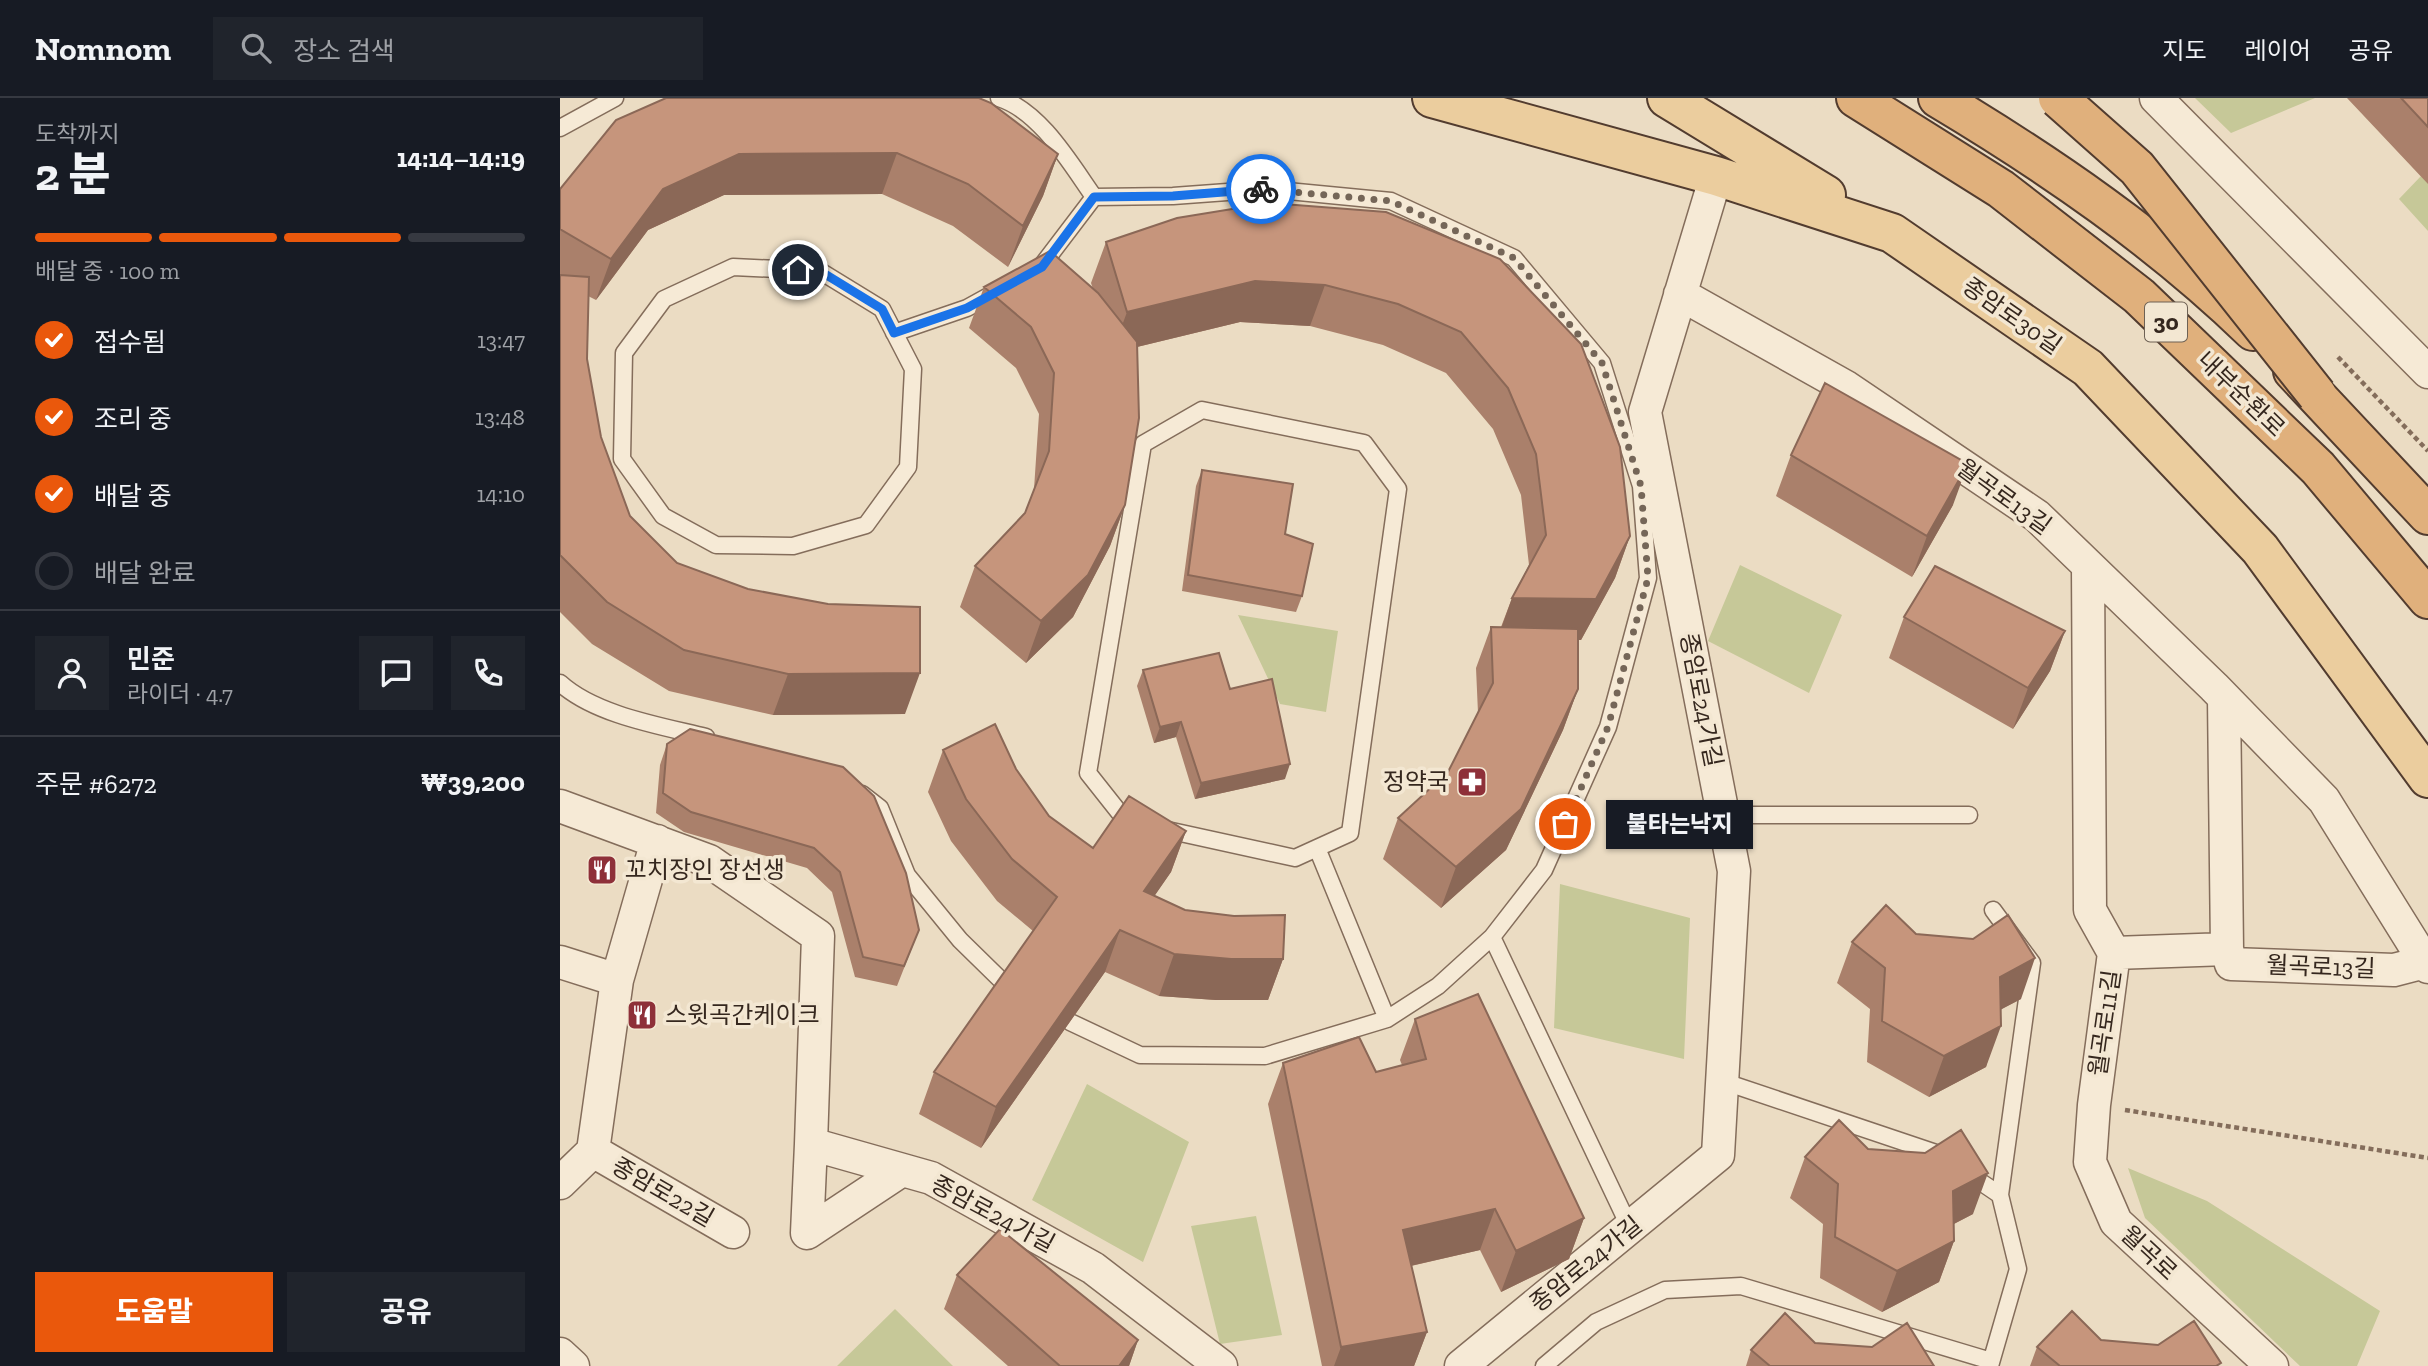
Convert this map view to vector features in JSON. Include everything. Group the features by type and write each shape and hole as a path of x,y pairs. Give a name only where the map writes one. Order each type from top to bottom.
{"highway":[{"name":"내부순환로","path":"1856,98 2001,188 2139,296 2318,468 2428,599"},
{"name":"30","path":"1938,98 2012,143 2160,248 2250,328 2428,515"},
{"path":"2058,98 2137,168 2316,395"}],"main road":[{"name":"종암로30길","path":"1432,98 1716,176 1892,233 2088,368 2260,549 2428,778"},
{"path":"1667,98 1728,138 1892,233"}],"street":[{"path":"2156,98 2428,372"},
{"name":"종암로24가길","path":"1461,1366 1718,1156 1734,871 1645,412 1716,176"},
{"name":"월곡로13길","path":"1681,294 1846,387 2036,516 2224,698 2324,800 2426,965 2394,970 2231,964 2227,948"},
{"name":"월곡로11길","path":"2088,566 2090,910 2114,953 2094,1105"},
{"path":"2114,953 2227,948 2224,698"},
{"path":"560,806 709,861 818,936 807,1233 902,1170"},
{"name":"종암로22길","path":"560,1183 593,1151 617,980 657,841"},
{"path":"560,962 617,980"},
{"name":"월곡로","path":"2094,1105 2090,1162 2116,1222 2272,1366"},
{"name":"종암로24가길","path":"811,1144 931,1178 1093,1268 1202,1361"},
{"name":"종암로22길","path":"593,1151 733,1232"},
{"path":"560,1354 573,1366"}],"lane":[{"path":"560,128 615,98"},
{"path":"1007,99 1055,141 1094,197"},
{"path":"1070,1022 1140,1055 1265,1056 1387,1019 1438,986 1492,937 1544,870 1608,727 1648,578 1641,486 1602,363 1514,258 1391,201 1268,188 1173,196 1094,197"},
{"path":"894,333 967,308 1042,267 1094,197"},
{"path":"733,267 820,271 882,309 894,333 914,369 908,467 866,525 793,546 716,545 663,516 622,458 624,353 664,299 733,267"},
{"path":"1202,410 1364,443 1398,489 1350,833 1317,848 1295,858 1126,821 1088,774 1143,444 1202,410"},
{"path":"560,683 573,696 639,720 720,740"},
{"path":"849,783 880,808 907,875 960,940 1008,987"},
{"path":"1724,815 1969,815"},
{"path":"1317,848 1387,1019"},
{"path":"1544,1366 1597,1322 1665,1290 1741,1286 1990,1364 2018,1269 2000,1195 2032,963 1993,910"},
{"path":"1492,937 1630,1228"},
{"path":"1722,1081 1939,1154 2000,1195"}],"path":[{"name":"월곡로11길","path":"2094,1105 2428,1158"}],"green space":[{"path":"2195,98 2315,98 2231,133"},
{"path":"2421,176 2428,183 2428,231 2399,199"},
{"path":"1740,565 1842,615 1809,693 1708,641"},
{"path":"1238,615 1338,631 1326,712 1280,704"},
{"path":"1560,884 1690,918 1684,1059 1554,1028"},
{"path":"1087,1084 1189,1142 1143,1262 1032,1200"},
{"path":"2128,1168 2207,1201 2380,1311 2357,1366 2300,1366 2145,1218"},
{"path":"1256,1216 1282,1335 1220,1344 1191,1226"},
{"path":"895,1309 953,1366 837,1366"}],"pier":[{"path":"1799,98 1950,98 2132,239 2270,361 2428,530 2428,582 2076,234 1929,168"}],"building":[{"path":"666,98 979,98 991,103 1058,154 1023,226 968,184 897,153 739,154 663,189 611,259 560,229 560,189 616,120"},
{"path":"2401,98 2428,98 2428,127"},
{"path":"1269,203 1386,212 1500,259 1581,344 1620,447 1630,536 1596,599 1512,598 1546,535 1536,454 1508,388 1461,332 1398,304 1325,285 1255,281 1127,312 1106,242 1177,218"},
{"path":"1050,251 1098,293 1137,342 1139,418 1125,505 1088,575 1041,621 975,566 1025,513 1049,451 1054,373 1031,327 984,287"},
{"path":"560,275 589,277 587,359 601,437 630,516 677,563 748,589 828,604 920,607 920,673 788,674 684,650 607,602 560,555"},
{"path":"1825,383 1968,464 1927,536 1791,455"},
{"path":"1202,470 1293,484 1285,534 1313,544 1302,596 1188,575"},
{"path":"1935,566 2065,631 2028,688 1904,617"},
{"path":"1491,627 1578,629 1578,689 1521,809 1456,867 1398,818 1448,772 1493,683"},
{"path":"1219,653 1230,689 1272,679 1290,764 1201,783 1181,722 1160,727 1143,670"},
{"path":"995,724 1016,769 1049,816 1093,848 1129,796 1186,831 1144,891 1185,910 1234,916 1285,915 1283,959 1231,959 1174,954 1120,930 996,1107 934,1072 1057,897 1012,859 966,799 943,750"},
{"path":"690,729 843,767 874,796 906,873 919,930 904,966 863,957 840,872 814,848 691,812 663,793 667,744"},
{"path":"1886,905 1916,934 1973,939 2008,915 2035,958 2000,977 2001,1026 1944,1056 1882,1021 1885,968 1852,942"},
{"path":"1478,994 1584,1218 1516,1251 1495,1209 1403,1230 1427,1332 1341,1347 1283,1063 1359,1037 1376,1072 1426,1059 1415,1019"},
{"path":"1839,1120 1868,1149 1925,1153 1961,1130 1988,1173 1953,1191 1954,1241 1897,1271 1835,1237 1838,1184 1805,1157"},
{"path":"1000,1229 1138,1340 1119,1366 1060,1366 957,1275"},
{"path":"2072,1311 2101,1340 2158,1345 2194,1321 2221,1363 2216,1366 2060,1366 2037,1347"},
{"path":"1785,1313 1815,1343 1872,1347 1907,1323 1934,1366 1770,1366 1751,1350"}],"way so far":[{"path":"1261,189 1391,201 1514,258 1602,363 1641,486 1648,578 1608,727 1565,824"}],"place":[{"name":"정약국","path":"1472,782"},
{"name":"불타는낙지","path":"1565,824"},
{"name":"꼬치장인 장선생","path":"602,870"},
{"name":"스윗곡간케이크","path":"642,1015"}],"route":[{"path":"798,270 820,271 882,309 894,333 967,308 1042,267 1094,197 1173,196 1261,189"}]}
